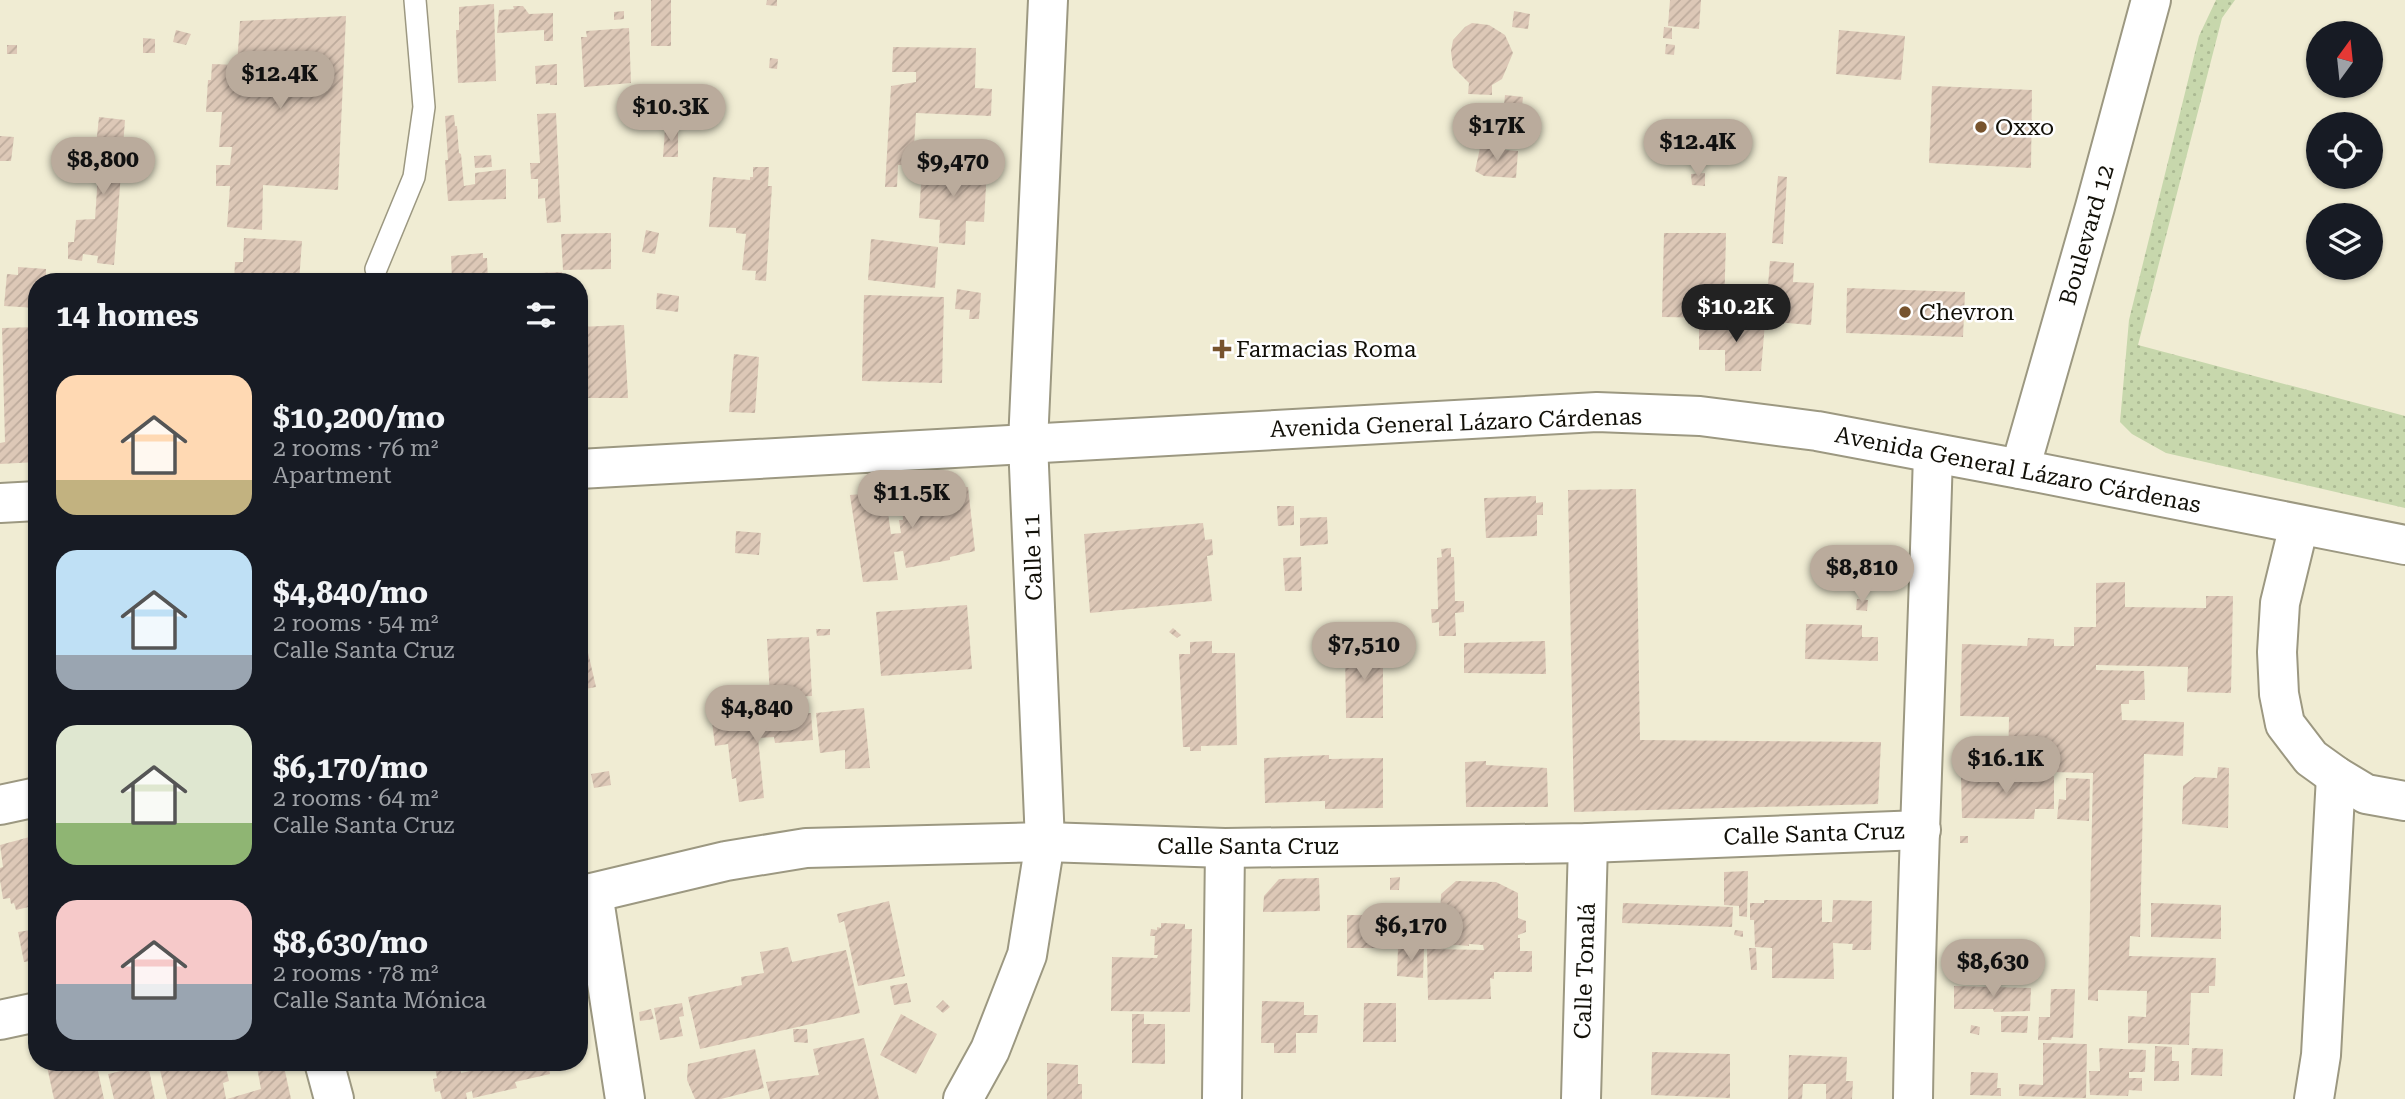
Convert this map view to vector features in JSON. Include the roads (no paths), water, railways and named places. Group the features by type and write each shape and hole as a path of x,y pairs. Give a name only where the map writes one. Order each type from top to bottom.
{"main road":[{"name":"Calle 11","path":"963,1099 990,1050 1027,955 1045,842 1028,443 1048,0"},
{"name":"Boulevard 12","path":"2020,469 2151,0"},
{"name":"Avenida General Lázaro Cárdenas","path":"588,468 1597,412 1700,416 1817,431 2405,545"},
{"path":"1913,1099 1915,933 1921,830 1933,453"},
{"path":"0,503 28,501"},
{"path":"2299,525 2280,603 2278,694 2285,724 2311,758 2336,776 2366,793 2405,801"},
{"path":"2314,1099 2321,1055 2336,776"},
{"path":"0,805 28,799"},
{"name":"Calle Santa Cruz","path":"588,894 726,861 806,848 1045,842 1225,848 1588,843 1921,830"},
{"name":"Calle Tonalá","path":"1581,1099 1588,843"},
{"path":"1222,1099 1225,848"},
{"path":"588,905 625,1099"},
{"path":"0,1020 28,1014"},
{"path":"326,1071 334,1099"}],"lane":[{"path":"376,269 414,177 425,107 415,0"}],"place":[{"name":"Oxxo","path":"1981,127"},
{"name":"Chevron","path":"1905,312"},
{"name":"Farmacias Roma","path":"1222,349"}]}
